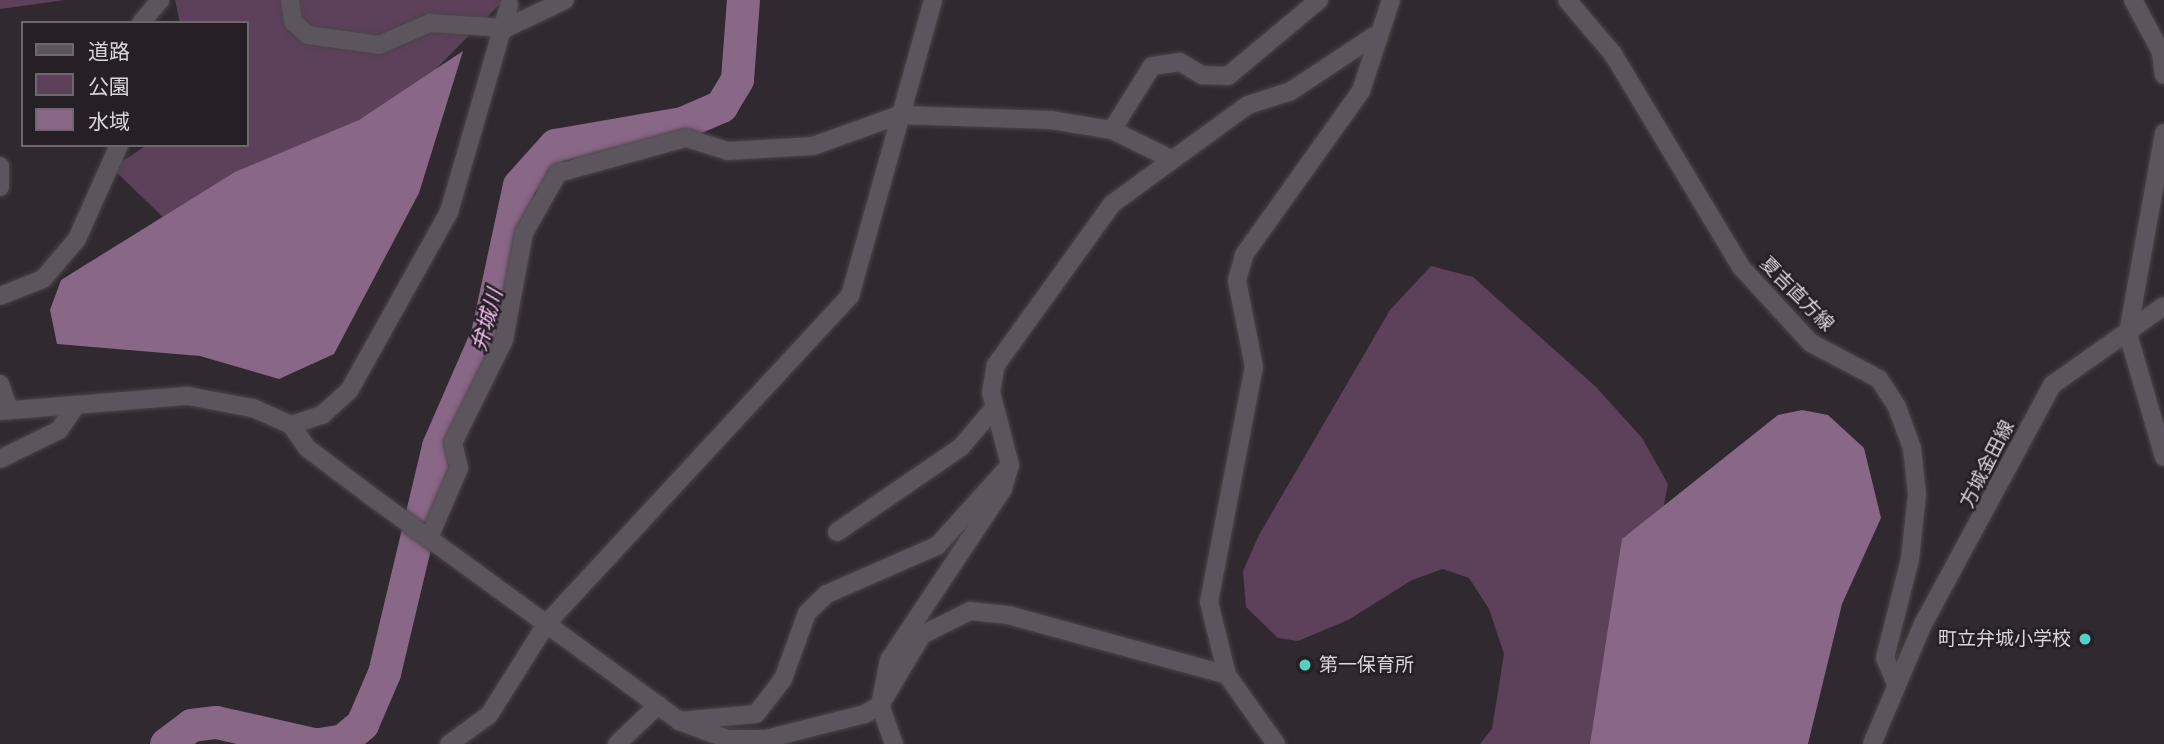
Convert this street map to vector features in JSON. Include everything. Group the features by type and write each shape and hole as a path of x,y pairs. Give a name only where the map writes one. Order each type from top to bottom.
{"street":[{"path":"143,21 160,0"},
{"path":"290,0 293,22 308,35 348,44 379,45 430,23 506,28 565,0"},
{"path":"449,744 488,715 547,623 850,296 899,115 929,30 933,0"},
{"path":"1112,130 1152,66 1180,62 1202,75 1228,76 1319,0"},
{"path":"1276,744 1227,675 1209,602 1254,367 1237,280 1244,255 1361,91 1374,36 1391,0"},
{"name":"夏吉直方線","path":"1567,0 1613,54 1741,267 1811,343 1879,379 1897,407 1912,448 1917,494 1910,559 1885,659 1896,684"},
{"path":"2139,2 2161,52 2164,75"},
{"path":"291,425 322,415 349,391 449,212 506,28 509,5"},
{"path":"894,744 880,705 889,660 1003,489 1010,464 995,407 996,365 1112,204 1168,158 1248,105 1291,91 1374,36"},
{"path":"429,538 459,468 453,443 504,340 524,233 558,173 686,138 728,151 813,146 899,115 1051,120 1112,130 1168,158"},
{"path":"2164,133 2128,334 2164,457"},
{"path":"0,296 43,279 77,239 118,147"},
{"path":"0,166 0,187"},
{"name":"方城金田線","path":"1896,684 2052,384 2163,308"},
{"path":"0,384 5,410 75,407 188,396 253,408 291,425 307,448 679,721 727,739 766,739 880,705 922,635 970,611 1008,615 1227,675"},
{"path":"0,459 59,430 75,407"},
{"path":"837,532 961,447 995,407"},
{"path":"679,721 756,713 783,679 796,638 817,603 937,545 1010,464"},
{"path":"1872,744 1896,684"},
{"path":"617,744 658,705"}],"green space":[{"path":"0,0 65,0 0,9"},
{"path":"175,0 504,0 286,221 166,220 112,168 144,147 248,147 248,21 180,21"},
{"path":"1431,266 1473,277 1596,387 1642,438 1668,484 1618,744 1480,744 1492,729 1504,654 1489,609 1469,578 1443,569 1412,580 1348,620 1298,641 1278,638 1246,607 1243,571 1259,535 1390,310"}],"water":[{"path":"463,51 419,193 334,354 279,379 200,356 57,344 50,310 61,280 235,172 359,120"},
{"path":"1802,410 1828,415 1864,448 1881,518 1842,604 1808,744 1590,744 1622,539 1778,415"}],"waterway":[{"name":"弁城川","path":"319,744 343,740 362,724 384,673 438,446 487,334 519,185 555,145 682,123 721,106 737,79 743,0"},
{"name":"弁城川","path":"166,744 191,725 216,722 313,744"}],"place":[{"name":"町立弁城小学校","path":"2085,639"},
{"name":"第一保育所","path":"1305,665"}]}
